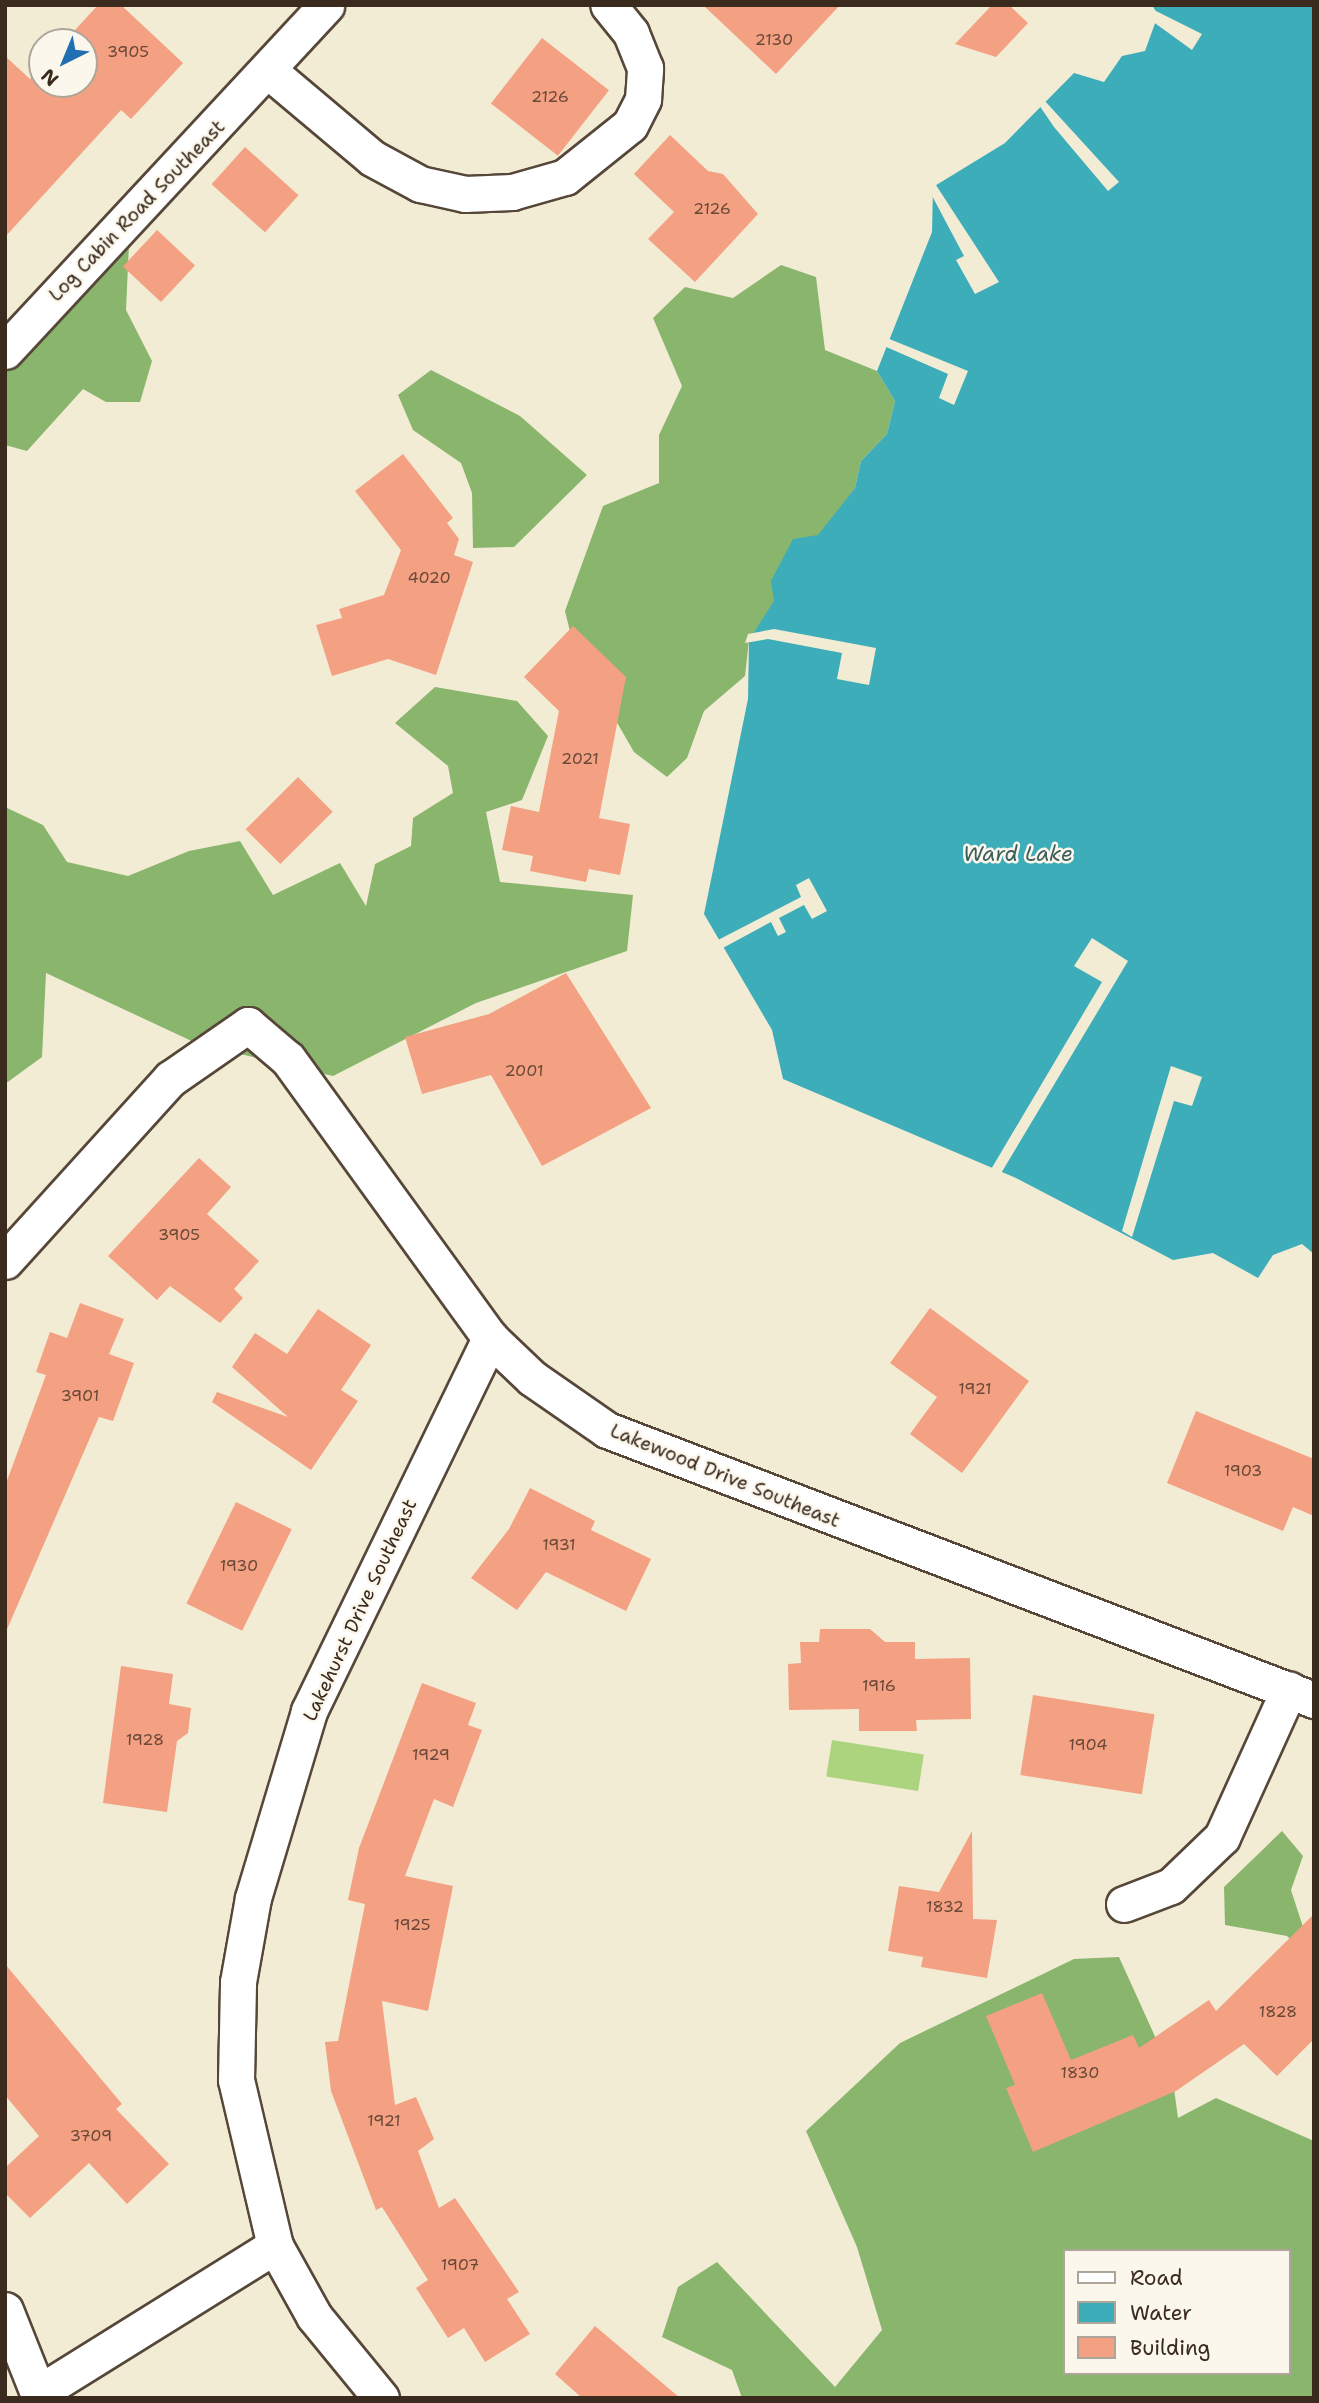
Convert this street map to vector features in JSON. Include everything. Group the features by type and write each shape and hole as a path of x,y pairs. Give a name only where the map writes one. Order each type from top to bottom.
{"street":[{"name":"Log Cabin Road Southeast","path":"5,351 270,72 326,5"},
{"path":"270,72 372,158 420,184 465,194 512,192 565,177 607,149 643,99 645,68 631,33 608,5"},
{"name":"Lakewood Drive Southeast","path":"5,1261 170,1079 248,1025 288,1059 490,1338 532,1378 607,1430 1301,1694"},
{"name":"Lakehurst Drive Southeast","path":"380,2398 314,2316 275,2246 236,2080 238,1982 253,1898 309,1711 490,1338"},
{"path":"1124,1903 1171,1886 1222,1837 1301,1694"},
{"path":"5,2310 40,2395 275,2246"}],"green space":[{"path":"103,230 129,244 126,310 152,361 140,402 106,402 83,389 27,451 5,445 5,326"},
{"path":"781,265 816,277 825,350 877,371 895,401 887,434 861,461 855,488 749,640 745,676 704,711 687,758 667,777 634,752 574,648 565,611 603,506 659,483 659,435 682,386 653,318 685,287 733,298"},
{"path":"431,370 520,416 587,475 514,547 473,548 472,493 461,463 413,430 398,395"},
{"path":"435,687 517,701 548,736 522,800 486,812 500,882 633,895 627,951 476,1003 333,1076 198,1044 46,973 42,1057 5,1084 5,807 43,825 67,862 128,876 189,851 240,841 273,895 340,863 366,906 375,864 411,846 413,818 453,793 448,766 395,723"},
{"path":"832,1740 924,1755 918,1791 826,1777"},
{"path":"1282,1831 1303,1856 1291,1890 1314,1961 1287,1936 1225,1925 1224,1887"},
{"path":"1119,1957 1172,2074 1178,2118 1216,2098 1314,2141 1314,2398 742,2398 732,2370 662,2337 678,2287 717,2262 835,2387 882,2330 857,2247 806,2131 900,2043 1074,1959"}],"water":[{"name":"Ward Lake","path":"1152,5 1314,5 1314,1254 1302,1244 1273,1255 1258,1278 1213,1253 1173,1260 1016,1178 783,1079 772,1030 704,914 748,699 749,640 774,601 771,581 793,539 818,535 855,488 861,461 887,434 895,401 877,371 932,232 933,187 1005,143 1074,73 1104,82 1122,56 1145,51 1158,15"}],"pier":[{"path":"1150,8 1202,34 1192,50 1152,21"},
{"path":"1044,100 1119,182 1108,191 1054,127 1039,105"},
{"path":"934,182 999,282 975,294 956,260 964,256 930,192"},
{"path":"887,338 968,371 954,405 939,398 948,374 884,346"},
{"path":"774,629 876,648 869,685 837,679 842,653 768,639 745,643 748,634"},
{"path":"809,878 827,911 812,919 804,905 779,918 786,932 778,936 771,922 721,949 716,941 801,897 796,885"},
{"path":"1092,938 1128,961 1000,1175 990,1171 1102,982 1074,966"},
{"path":"1171,1066 1202,1077 1192,1106 1174,1101 1132,1237 1122,1231"}],"building":[{"path":"98,5 121,5 183,63 131,119 121,110 5,237 5,56 28,77 28,98 98,98 98,28 77,28"},
{"path":"703,5 840,5 776,74"},
{"path":"992,5 1009,5 1028,23 996,57 955,44"},
{"path":"542,38 609,90 558,156 491,103"},
{"path":"670,135 708,171 723,174 758,214 695,282 648,239 674,212 634,174"},
{"path":"245,147 299,195 265,232 212,184"},
{"path":"157,230 195,265 161,302 123,267"},
{"path":"403,454 453,518 447,523 459,539 454,555 473,562 436,675 388,659 332,676 316,625 342,618 339,609 384,595 401,550 355,491"},
{"path":"573,626 626,677 599,818 630,824 620,875 589,869 586,882 530,871 533,856 502,850 511,806 539,812 559,711 524,677"},
{"path":"298,777 333,812 280,864 246,829"},
{"path":"566,973 651,1108 542,1166 491,1075 422,1094 405,1037 489,1014"},
{"path":"199,1158 231,1187 207,1214 259,1261 234,1289 243,1298 220,1323 170,1286 157,1300 108,1256"},
{"path":"80,1303 124,1319 109,1354 134,1363 113,1421 99,1417 5,1634 5,1486 46,1375 36,1372 50,1332 67,1338"},
{"path":"930,1308 1029,1381 962,1473 910,1434 937,1397 890,1363"},
{"path":"318,1309 371,1345 341,1390 358,1401 311,1470 212,1402 217,1392 288,1417 232,1367 255,1333 287,1354"},
{"path":"1196,1411 1314,1459 1314,1516 1293,1507 1283,1531 1167,1483"},
{"path":"530,1488 595,1521 591,1530 651,1559 626,1611 546,1572 517,1610 471,1578 509,1529"},
{"path":"236,1502 292,1529 242,1631 186,1604"},
{"path":"820,1629 870,1629 885,1642 915,1642 915,1659 970,1658 971,1719 916,1720 917,1731 859,1731 859,1709 789,1710 788,1664 801,1663 800,1642 819,1642"},
{"path":"121,1666 173,1674 169,1704 191,1708 188,1733 177,1741 167,1812 103,1803"},
{"path":"422,1683 476,1703 468,1725 482,1730 453,1807 434,1799 405,1876 453,1886 428,2011 382,2001 395,2105 416,2097 434,2139 418,2151 439,2208 455,2198 519,2292 507,2299 530,2334 485,2362 464,2328 448,2338 416,2288 428,2280 382,2207 376,2210 331,2091 325,2042 338,2041 365,1904 348,1900 359,1848"},
{"path":"1033,1695 1154,1714 1142,1794 1020,1775"},
{"path":"972,1831 973,1919 997,1920 987,1978 921,1967 923,1957 888,1951 899,1886 939,1892"},
{"path":"1314,1914 1314,2039 1277,2076 1244,2044 1176,2091 1033,2152 1006,2088 1015,2085 986,2016 1042,1993 1071,2060 1133,2035 1139,2048 1209,2000 1216,2011"},
{"path":"5,1964 122,2104 116,2109 169,2164 127,2204 89,2163 30,2218 5,2193 5,2168 39,2136 5,2095"},
{"path":"595,2326 680,2398 582,2398 555,2374"}]}
